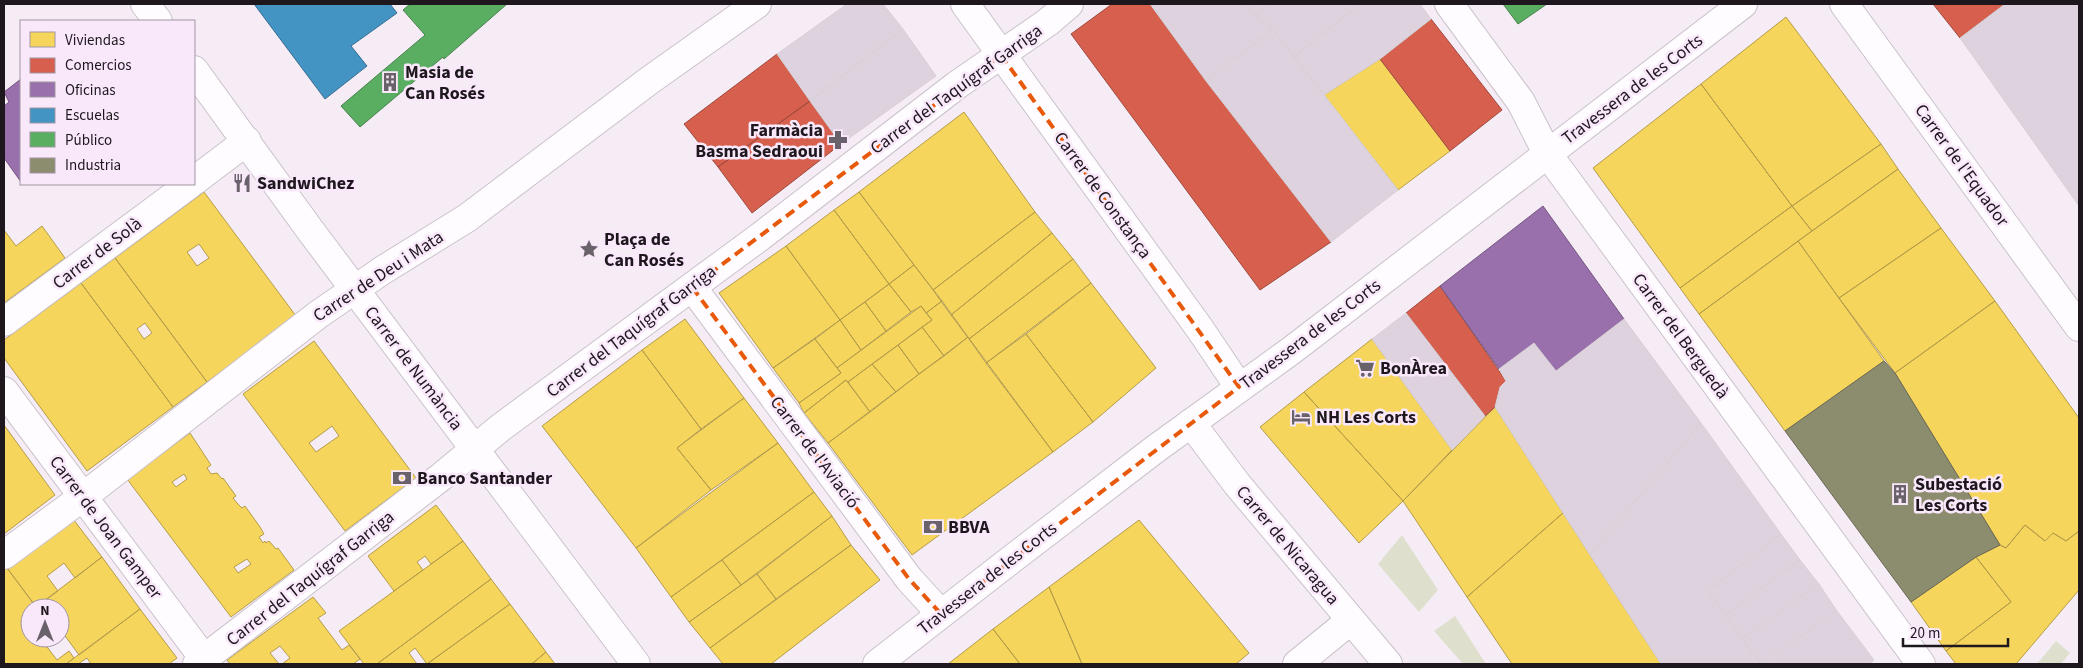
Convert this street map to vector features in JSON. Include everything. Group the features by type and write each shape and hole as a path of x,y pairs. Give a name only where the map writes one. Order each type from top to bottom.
{"street":[{"path":"145,4 157,20"},
{"name":"Carrer de Deu i Mata","path":"4,555 84,496 319,314 383,270 467,218 650,80 757,4"},
{"name":"Carrer de Constança","path":"965,4 1239,387"},
{"name":"Carrer del Taquígraf Garriga","path":"203,662 476,450 500,428 692,287 957,85 1048,22 1069,4"},
{"name":"Carrer del Berguedà","path":"1449,4 1521,102 1547,153 1921,664"},
{"name":"Travessera de les Corts","path":"877,664 1191,423 1292,350 1743,4"},
{"name":"Carrer de l'Equador","path":"1844,4 2079,327"},
{"name":"Carrer de Numància","path":"195,71 355,290 636,664"},
{"path":"195,180 247,141"},
{"name":"Carrer de Solà","path":"4,322 189,185"},
{"name":"Carrer de l'Aviació","path":"692,287 909,579 941,614"},
{"name":"Carrer de Joan Gamper","path":"4,391 84,496 203,662"},
{"name":"Carrer de Nicaragua","path":"1191,423 1237,484 1388,664"},
{"path":"1296,664 1350,620"}],"highlighted area":[{"path":"1001,55 1239,387 941,614 909,579 692,287"}],"green space":[{"path":"1402,535 1438,590 1419,612 1378,564"},
{"path":"1455,616 1486,664 1463,664 1434,631"},
{"path":"2056,641 2070,653 2061,664 2037,664"}],"building: Viviendas":[{"path":"1786,17 1881,144 1792,206 1701,84"},
{"path":"1380,59 1450,151 1398,190 1324,95"},
{"path":"1701,84 1792,206 1680,288 1593,168"},
{"path":"964,112 1035,212 933,290 859,192"},
{"path":"1881,144 1898,169 1812,231 1792,206"},
{"path":"1898,169 1941,228 1839,298 1798,241"},
{"path":"204,192 296,316 207,382 115,258","holes":["199,244 209,258 197,266 187,252"]},
{"path":"859,192 914,265 889,284 834,210"},
{"path":"1792,206 1812,231 1699,314 1680,288"},
{"path":"834,210 889,284 840,320 786,246"},
{"path":"1035,212 1052,233 951,315 933,290"},
{"path":"42,226 65,258 4,303 4,230 16,246"},
{"path":"1941,228 1995,301 1895,373 1839,298"},
{"path":"1052,233 1073,259 969,339 951,315"},
{"path":"1798,241 1884,361 1785,431 1699,314"},
{"path":"786,246 840,320 773,368 719,293"},
{"path":"115,258 207,382 173,407 81,283","holes":["145,323 152,333 144,339 137,329"]},
{"path":"1073,259 1091,283 986,363 969,339"},
{"path":"914,265 942,301 926,313 921,306 911,312 889,284"},
{"path":"81,283 173,407 87,471 4,358 4,340"},
{"path":"1091,283 1156,368 1093,422 1026,334"},
{"path":"889,284 911,312 886,331 865,302"},
{"path":"942,301 968,337 944,356 922,327 932,320 926,313"},
{"path":"1995,301 2079,418 2079,531 2066,541 2053,533 2045,541 2025,525 2006,548 2000,545 1895,373"},
{"path":"865,302 886,331 861,350 840,320"},
{"path":"921,306 932,320 848,382 846,380 804,413 799,403 841,373 837,368"},
{"path":"685,319 744,398 701,429 642,350"},
{"path":"840,320 861,350 837,368 815,339"},
{"path":"922,327 944,356 919,374 898,345"},
{"path":"1026,334 1093,422 1053,452 986,363"},
{"path":"968,337 1053,452 912,555 828,443"},
{"path":"815,339 841,373 799,403 773,368"},
{"path":"1372,339 1452,450 1403,501 1304,392"},
{"path":"314,341 416,478 345,531 243,394","holes":["332,426 339,436 316,452 309,443"]},
{"path":"898,345 919,374 896,392 872,364"},
{"path":"642,350 701,429 677,448 711,490 636,548 542,426"},
{"path":"872,364 896,392 870,412 848,382"},
{"path":"846,380 870,412 828,443 804,413"},
{"path":"1304,392 1403,501 1359,543 1260,427"},
{"path":"744,398 778,443 711,490 677,448"},
{"path":"1495,407 1563,513 1467,597 1403,501"},
{"path":"4,425 55,495 4,534"},
{"path":"190,433 211,465 207,468 211,474 217,473 223,478 236,496 233,498 242,508 245,506 260,527 264,534 259,537 263,543 269,541 276,549 278,548 294,570 231,617 127,479","holes":["184,474 187,479 176,487 172,482","247,559 251,564 238,573 234,567"]},
{"path":"778,443 814,492 671,597 636,548"},
{"path":"814,492 832,516 741,585 722,560"},
{"path":"436,505 463,541 431,564 425,556 417,562 423,570 394,591 368,556"},
{"path":"1563,513 1661,664 1512,664 1467,597"},
{"path":"832,516 851,545 776,599 757,574"},
{"path":"73,519 102,557 75,578 64,563 47,576 58,591 48,598 29,598 7,568"},
{"path":"1139,520 1249,653 1236,664 1082,664 1049,587"},
{"path":"2025,525 2045,541 2053,533 2066,541 2079,531 2079,590 2016,664 1956,664 1946,651 2011,602 1976,557 2000,545 2006,548"},
{"path":"463,541 491,579 377,664 364,664 339,631"},
{"path":"851,545 880,580 771,664 723,664 710,648"},
{"path":"102,557 140,609 79,655 70,643 70,598 48,598"},
{"path":"1976,557 2011,602 1946,651 1911,602"},
{"path":"722,560 741,585 689,622 671,597"},
{"path":"7,568 30,598 20,598 20,648 48,648 57,660 69,651 74,658 66,664 4,664 4,571"},
{"path":"757,574 776,599 710,648 689,622"},
{"path":"491,579 510,604 427,664 415,648 409,653 417,664 377,664"},
{"path":"1049,587 1082,664 1020,664 993,629"},
{"path":"313,597 326,613 318,618 342,650 349,645 360,659 353,664 282,664 290,658 280,646 270,653 279,664 230,664 227,660"},
{"path":"510,604 546,652 533,663 427,664"},
{"path":"140,609 177,658 169,664 91,664 87,658 78,664 66,664"},
{"path":"993,629 1020,664 948,664"},
{"path":"546,652 555,664 530,664 533,663"}],"building: Comercios":[{"path":"1112,4 1150,4 1206,81 1331,242 1260,290 1071,34"},
{"path":"1933,4 2005,4 1960,38"},
{"path":"1431,19 1502,110 1450,151 1380,59"},
{"path":"777,54 810,101 718,167 684,124"},
{"path":"810,101 841,144 752,213 718,167"},
{"path":"1440,286 1506,381 1500,387 1495,407 1485,416 1406,313"}],"building: Oficinas":[{"path":"20,80 20,181 4,158 4,106 9,102 4,92"},
{"path":"1543,206 1624,319 1556,371 1534,343 1499,369 1440,286"}],"building: Escuelas":[{"path":"254,4 390,4 397,13 351,46 367,66 325,99"}],"building: Público":[{"name":"Masia de Can Rosés","path":"410,4 507,4 444,59 443,57 360,127 341,106 425,35 403,10"},
{"path":"1503,4 1547,4 1518,24"}],"building: Industria":[{"name":"Subestació Les Corts","path":"1884,361 1895,373 2000,545 1976,557 1911,602 1785,431"}],"building: Otros":[{"path":"847,4 883,4 903,29 810,101 777,54"},
{"path":"1150,4 1246,4 1256,16 1273,29 1206,81"},
{"path":"1246,4 1270,4 1256,16"},
{"path":"1270,4 1360,4 1294,57 1273,29 1256,16"},
{"path":"1360,4 1420,4 1431,19 1380,59 1324,95 1294,57"},
{"path":"2005,4 2079,4 2079,206 1960,38"},
{"path":"903,29 936,76 841,144 810,101"},
{"path":"1273,29 1398,190 1331,242 1206,81"},
{"path":"1406,313 1485,416 1452,450 1372,339"},
{"path":"1624,319 1701,423 1590,555 1495,407 1500,387 1506,381 1499,369 1534,343 1556,371"},
{"path":"1701,423 1781,534 1708,591 1761,664 1661,664 1590,555"},
{"path":"1781,534 1800,560 1726,615 1708,591"},
{"path":"1800,560 1819,584 1742,639 1726,615"},
{"path":"1819,584 1837,611 1761,664 1742,639"},
{"path":"1837,611 1874,660 1869,664 1763,664"}],"place":[{"name":"Masia de Can Rosés","path":"390,82"},
{"name":"Farmàcia Basma Sedraoui","path":"838,140"},
{"name":"SandwiChez","path":"242,183"},
{"name":"Plaça de Can Rosés","path":"589,249"},
{"name":"BonÀrea","path":"1365,368"},
{"name":"NH Les Corts","path":"1301,417"},
{"name":"Banco Santander","path":"402,478"},
{"name":"Subestació Les Corts","path":"1900,494"},
{"name":"BBVA","path":"933,527"}]}
